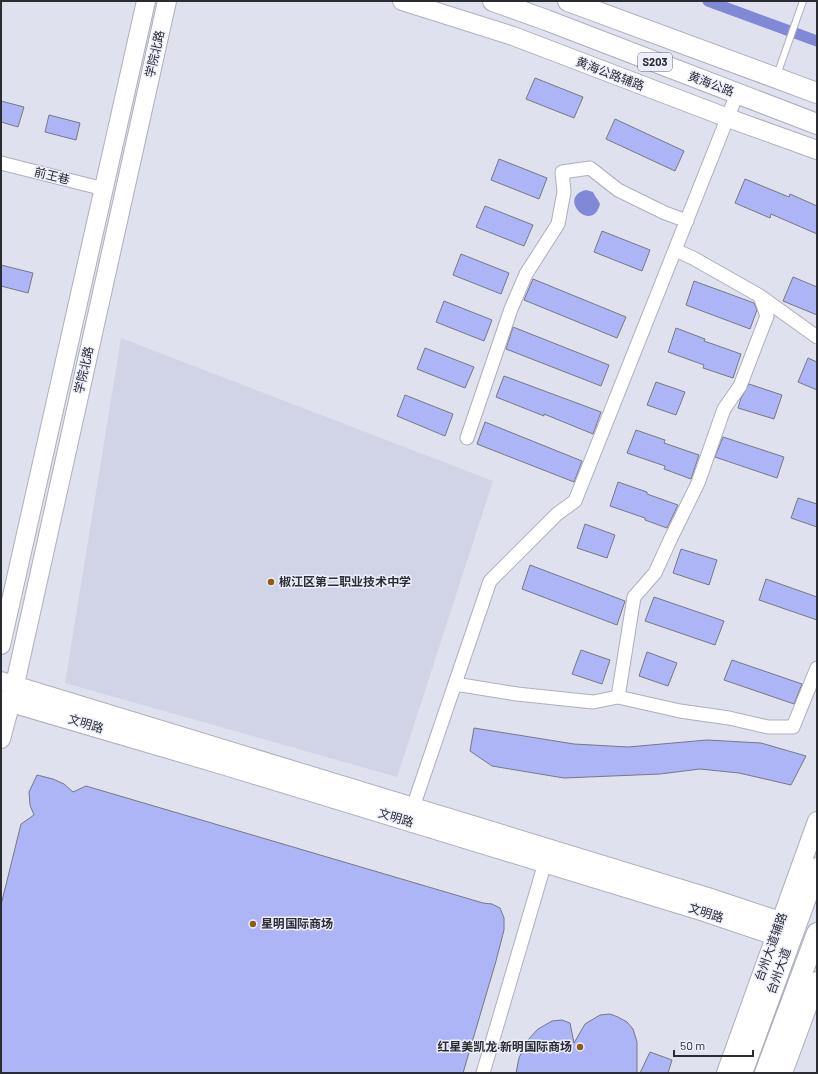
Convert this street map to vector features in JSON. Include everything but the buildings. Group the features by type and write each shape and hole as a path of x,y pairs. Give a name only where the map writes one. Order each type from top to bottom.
{"main road":[{"name":"学院北路","path":"1,645 146,1"},
{"name":"学院北路","path":"1,738 7,692 167,1"},
{"name":"黄海公路辅路","path":"402,1 512,36 817,150"},
{"name":"黄海公路","path":"494,1 817,124"},
{"name":"S203","path":"568,1 817,93"},
{"name":"文明路","path":"7,692 414,807 546,856"},
{"name":"文明路","path":"7,692 229,767 546,856 706,905 782,933"},
{"name":"台州大道辅路","path":"726,1073 782,933 817,821"},
{"name":"台州大道","path":"742,1073 782,933 817,868"},
{"name":"台州大道","path":"765,1073 817,933"},
{"path":"783,1073 817,981"}],"street":[{"path":"414,807 490,581 557,514 575,501 737,94"},
{"name":"前王巷","path":"1,163 104,189"},
{"path":"467,438 511,309 526,274 558,224 564,192 562,172 590,168 618,190 665,213 687,221"},
{"path":"675,250 693,258 760,296 817,337"},
{"path":"618,697 634,597 655,573 698,483 724,409 740,386 767,316 760,296"},
{"path":"455,684 517,694 593,702 618,697 680,711 730,718 768,727 793,727 817,668"},
{"path":"482,1073 546,856"}],"lane":[{"path":"776,78 803,1"}],"shaded area":[{"name":"椒江区第二职业技术中学","path":"121,338 493,481 397,777 65,683"}],"water":[{"path":"586,190 593,192 600,204 596,213 590,216 584,215 579,211 575,206 574,200 578,194"}],"waterway":[{"path":"708,1 817,41"}],"place":[{"name":"椒江区第二职业技术中学","path":"271,582"},
{"name":"星明国际商场","path":"253,924"},
{"name":"红星美凯龙·新明国际商场","path":"580,1047"}]}
